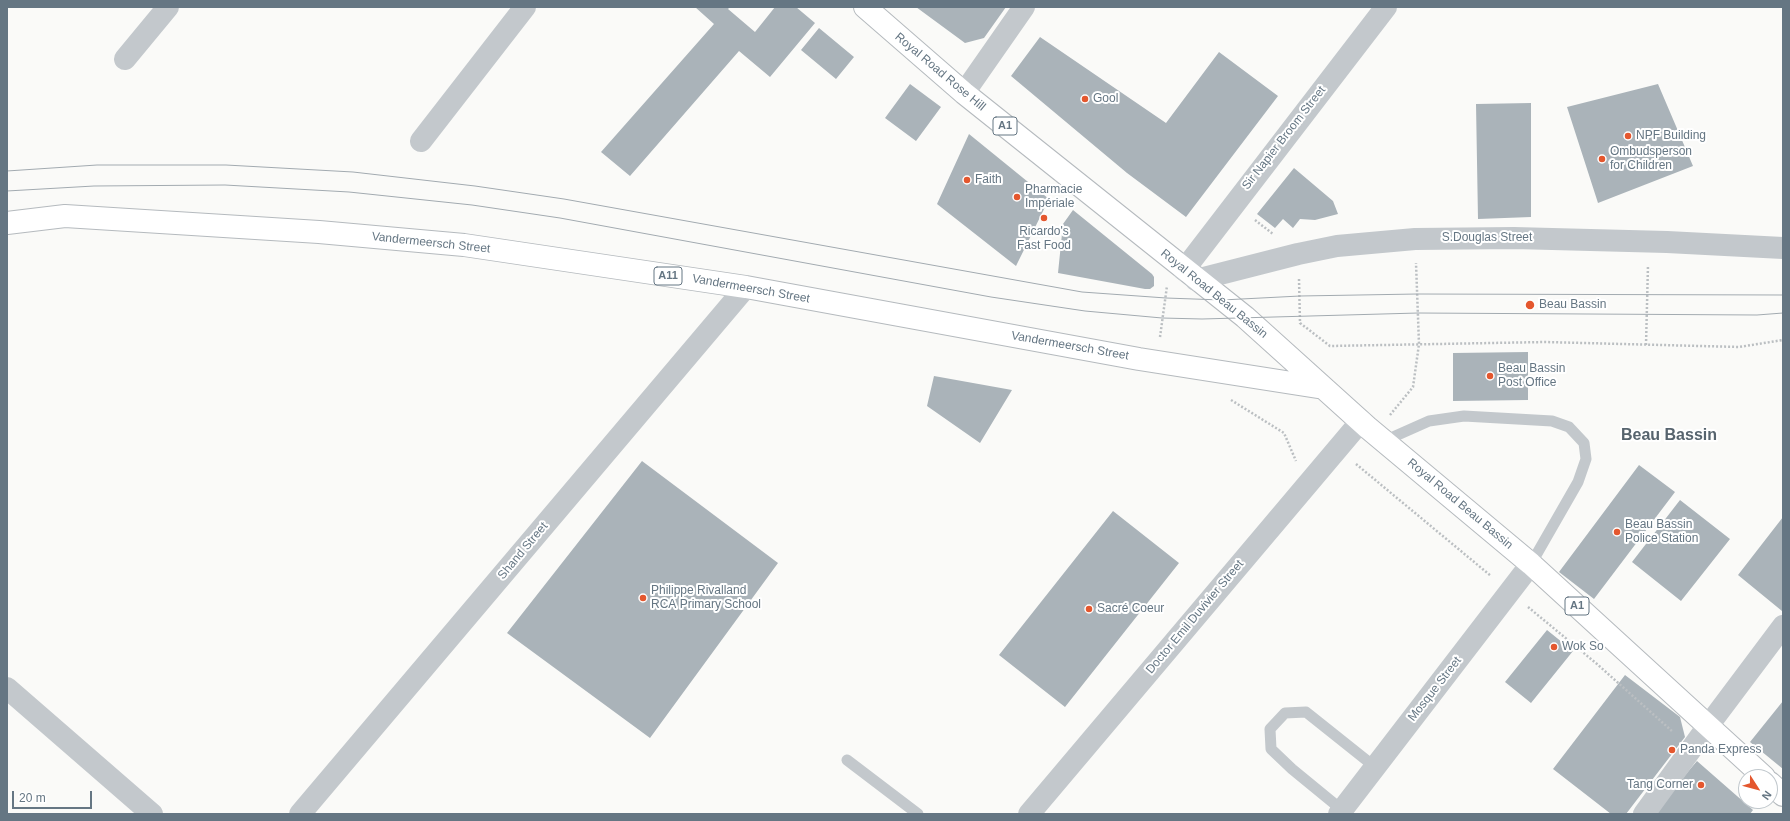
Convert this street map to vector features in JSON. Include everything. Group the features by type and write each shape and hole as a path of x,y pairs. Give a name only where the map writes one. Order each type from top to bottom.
{"main road":[{"name":"Royal Road Rose Hill","path":"865,7 964,93 1148,240"},
{"name":"Vandermeersch Street","path":"7,223 65,216 311,232 464,244 746,287 1158,362 1324,388"},
{"name":"Royal Road Beau Bassin","path":"1148,240 1190,275 1245,317 1384,441 1531,564 1755,769"}],"street":[{"path":"125,59 168,7"},
{"path":"421,141 525,7"},
{"path":"964,93 1024,7"},
{"name":"Sir Napier Broom Street","path":"1190,275 1234,203 1386,7"},
{"name":"S.Douglas Street","path":"1190,275 1337,246 1415,239 1514,238 1648,241 1783,248"},
{"name":"Shand Street","path":"300,814 746,287"},
{"name":"Doctor Emil Duvivier Street","path":"1029,814 1361,421"},
{"name":"Mosque Street","path":"1340,812 1531,564"},
{"path":"1644,814 1783,626"},
{"path":"7,688 152,814"}],"lane":[{"path":"1384,441 1429,421 1464,416 1552,421 1569,427 1584,443 1586,459 1578,482 1531,564"},
{"path":"1340,812 1271,749 1270,729 1285,713 1306,712 1374,767"},
{"path":"847,760 918,814"}],"path":[{"path":"1234,203 1298,254 1300,323 1330,346 1545,342 1739,347 1783,340"},
{"path":"1646,345 1648,241"},
{"path":"1158,362 1167,283"},
{"path":"1225,399 1233,401 1284,432 1295,460 1312,478"}],"building":[{"path":"695,7 730,7 728,9 755,32 775,7 796,7 815,23 770,77 739,51 630,176 601,152 714,24"},
{"path":"916,7 1006,7 984,38 965,43"},
{"path":"819,28 854,57 836,79 801,50"},
{"path":"1040,37 1166,123 1219,52 1278,96 1186,217 1127,173 1011,76"},
{"path":"910,84 941,107 916,141 885,118"},
{"name":"NPF Building","path":"1658,84 1693,166 1598,203 1567,107"},
{"path":"1531,103 1531,217 1478,219 1476,104"},
{"path":"969,134 1049,199 1016,266 937,204"},
{"path":"1294,168 1333,201 1338,214 1315,220 1300,219 1293,228 1283,219 1275,228 1257,214"},
{"path":"1073,210 1152,274 1154,277 1154,286 1150,289 1145,289 1058,273 1063,224"},
{"name":"Beau Bassin Post Office","path":"1528,352 1528,400 1453,401 1453,353"},
{"path":"934,376 1012,390 980,443 927,406"},
{"name":"Philippe Rivalland RCA Primary School","path":"642,461 778,563 650,738 507,633"},
{"name":"Beau Bassin Police Station","path":"1639,465 1675,492 1594,599 1559,572"},
{"path":"1680,500 1730,539 1681,601 1632,562"},
{"name":"Sacré Coeur","path":"1113,511 1179,563 1065,707 999,655"},
{"path":"1783,517 1783,610 1782,611 1738,575"},
{"path":"1547,630 1573,651 1531,703 1505,682"},
{"path":"1625,675 1680,717 1685,737 1626,814 1611,814 1553,769"},
{"path":"1783,701 1783,769 1750,742"},
{"name":"Tang Corner","path":"1697,761 1738,797 1738,809 1753,810 1750,814 1652,814"}],"tram line":[{"path":"7,171 97,165 226,165 353,172 475,186 564,199 1082,292 1166,298 1222,300 1300,296 1417,294 1783,295"},
{"path":"7,191 94,186 225,185 349,192 472,205 560,218 991,297 1085,311 1162,318 1202,319 1418,313 1757,315 1783,313"}],"place":[{"name":"Gool","path":"1085,99"},
{"name":"NPF Building","path":"1628,136"},
{"name":"Ombudsperson for Children","path":"1602,159"},
{"name":"Faith","path":"967,180"},
{"name":"Pharmacie Impériale","path":"1017,197"},
{"name":"Ricardo's Fast Food","path":"1044,218"},
{"name":"Beau Bassin","path":"1530,305"},
{"name":"Beau Bassin Post Office","path":"1490,376"},
{"name":"Beau Bassin Police Station","path":"1617,532"},
{"name":"Philippe Rivalland RCA Primary School","path":"643,598"},
{"name":"Sacré Coeur","path":"1089,609"},
{"name":"Wok So","path":"1554,647"},
{"name":"Panda Express","path":"1672,750"},
{"name":"Tang Corner","path":"1701,785"}],"district":[{"name":"Beau Bassin","path":"1669,436"}]}
